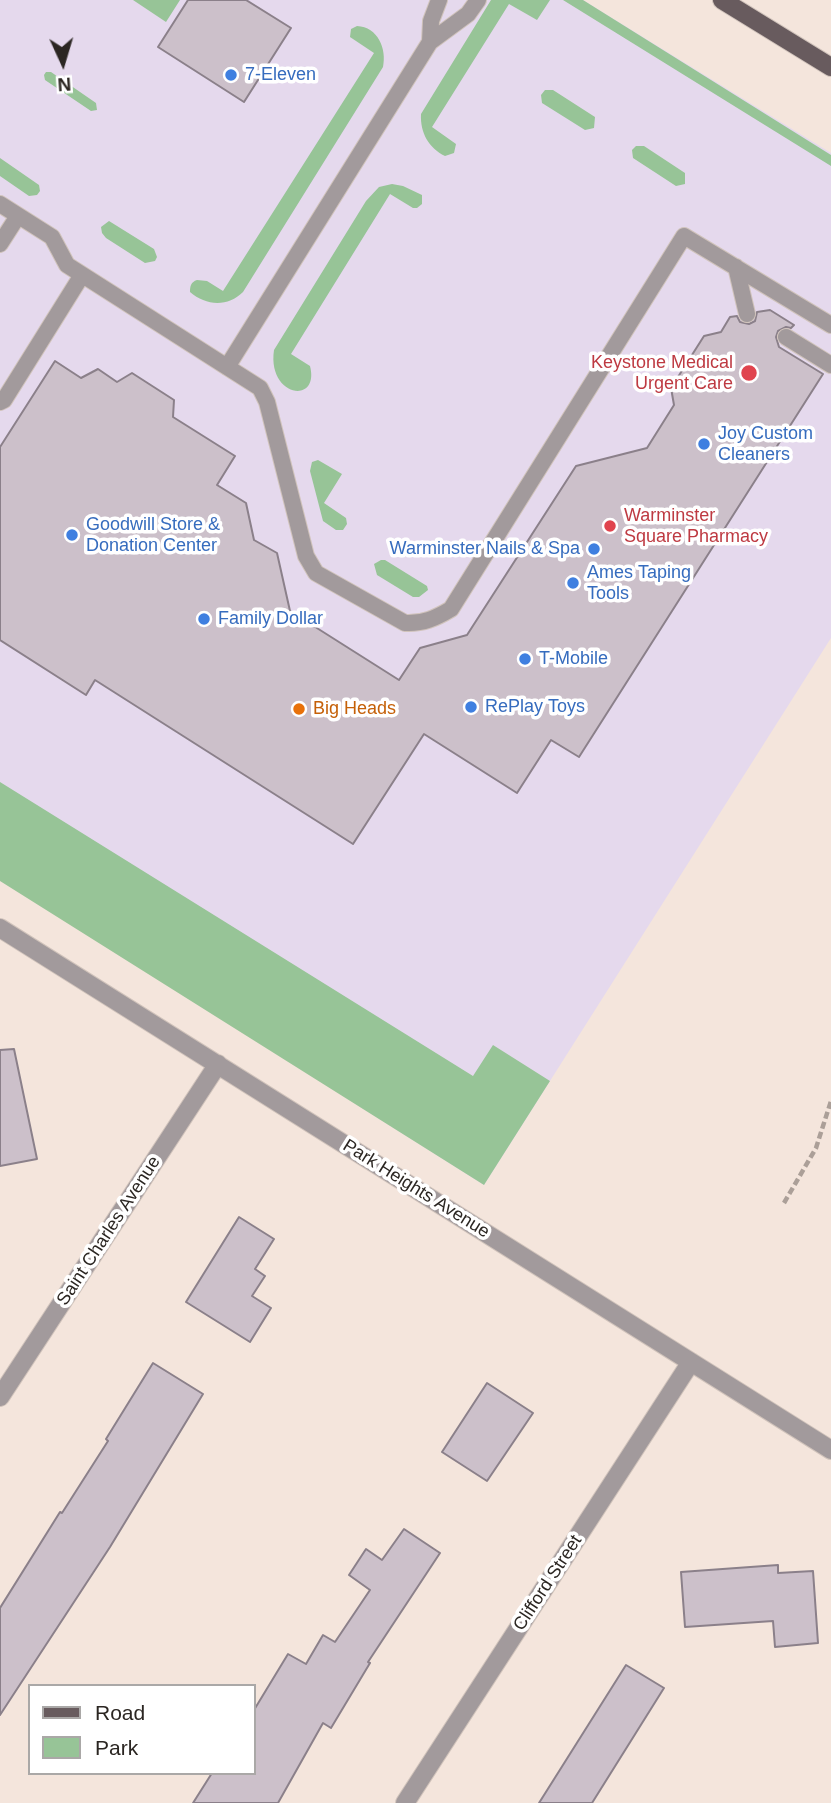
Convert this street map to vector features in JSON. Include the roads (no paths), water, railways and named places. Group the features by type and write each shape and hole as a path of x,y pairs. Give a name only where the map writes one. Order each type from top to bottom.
{"main road":[{"path":"722,0 831,68"}],"street":[{"name":"Park Heights Avenue","path":"0,928 831,1450"},
{"name":"Saint Charles Avenue","path":"0,1397 219,1064"},
{"name":"Clifford Street","path":"405,1803 691,1362"}],"lane":[{"path":"430,42 431,21 439,0"},
{"path":"227,367 430,42 468,14 478,0"},
{"path":"0,204 52,237 66,265 260,388 267,402 306,556 316,573 405,623 416,624 436,618 451,608 684,236 831,325"},
{"path":"0,244 18,216"},
{"path":"736,267 747,314"},
{"path":"3,395 82,275"},
{"path":"786,337 831,365"}],"place":[{"name":"7-Eleven","path":"231,75"},
{"name":"Keystone Medical Urgent Care","path":"749,373"},
{"name":"Joy Custom Cleaners","path":"704,444"},
{"name":"Warminster Square Pharmacy","path":"610,526"},
{"name":"Goodwill Store & Donation Center","path":"72,535"},
{"name":"Warminster Nails & Spa","path":"594,549"},
{"name":"Ames Taping Tools","path":"573,583"},
{"name":"Family Dollar","path":"204,619"},
{"name":"T-Mobile","path":"525,659"},
{"name":"RePlay Toys","path":"471,707"},
{"name":"Big Heads","path":"299,709"}]}
